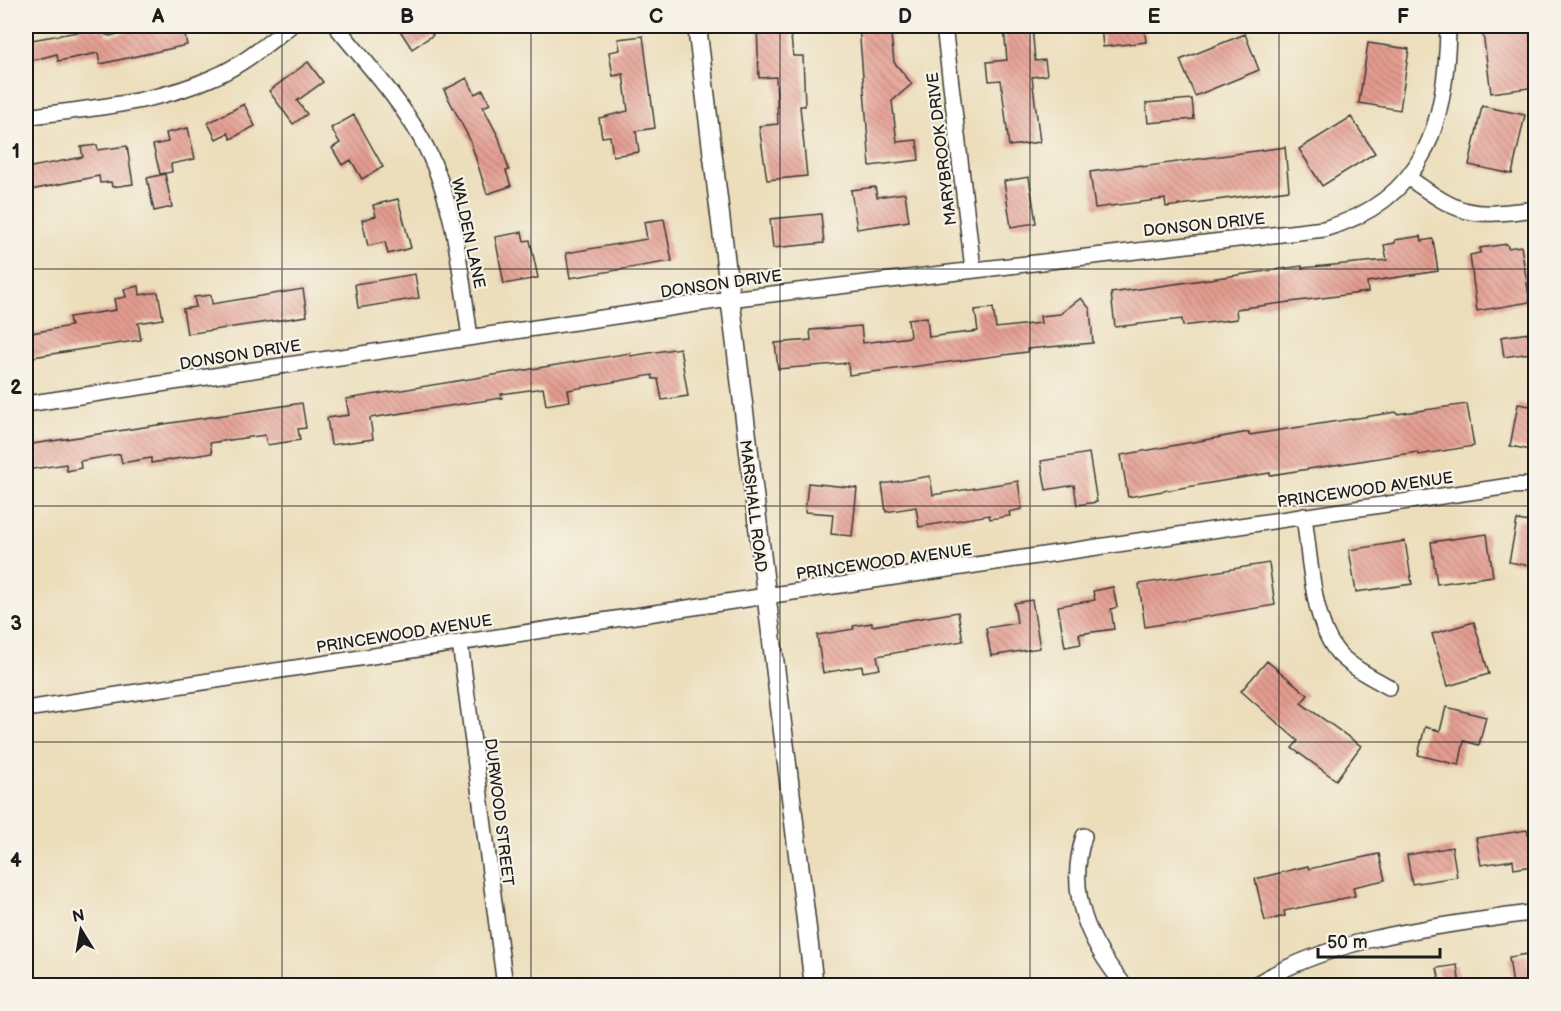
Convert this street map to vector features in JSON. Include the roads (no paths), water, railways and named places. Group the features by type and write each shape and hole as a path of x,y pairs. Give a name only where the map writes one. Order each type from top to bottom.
{"street":[{"path":"26,117 148,99 184,89 243,62 290,26"},
{"name":"WALDEN LANE","path":"336,26 401,106 435,168 447,201 470,337"},
{"name":"MARSHALL ROAD","path":"696,26 814,986"},
{"name":"MARYBROOK DRIVE","path":"944,26 973,269"},
{"name":"DONSON DRIVE","path":"26,404 729,299 1324,229 1347,222 1389,197 1409,178 1423,158 1443,98 1448,26"},
{"path":"1409,178 1443,203 1457,210 1485,215 1536,209"},
{"name":"PRINCEWOOD AVENUE","path":"26,709 1304,516 1510,486 1536,485"},
{"path":"1304,516 1321,619 1327,636 1349,663 1389,687"},
{"name":"DURWOOD STREET","path":"460,643 504,986"},
{"path":"1084,836 1076,875 1077,896 1096,945 1125,986"},
{"path":"1253,986 1308,957 1343,945 1378,937 1536,912"}]}
